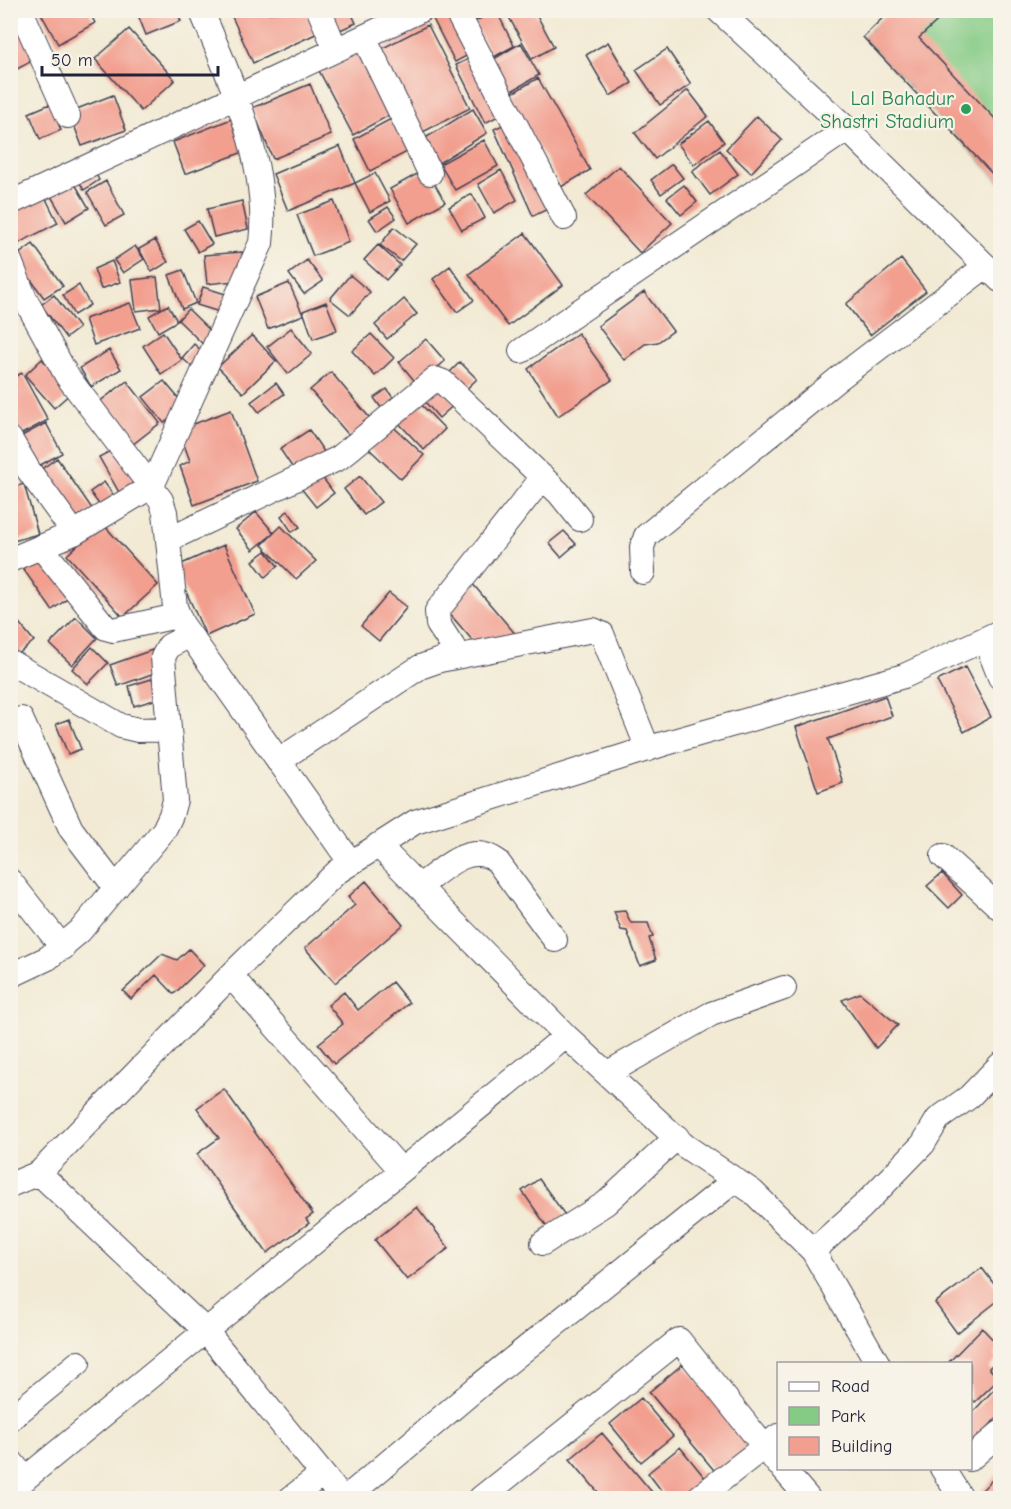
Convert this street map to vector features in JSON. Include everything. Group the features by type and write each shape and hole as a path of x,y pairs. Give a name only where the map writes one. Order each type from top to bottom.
{"street":[{"path":"10,560 74,533 152,486 261,243 264,218 262,196 238,97 201,10"},
{"path":"320,10 336,50"},
{"path":"10,203 421,10"},
{"path":"456,10 564,218"},
{"path":"643,572 642,547 646,537 838,379 993,273 847,129 718,10"},
{"path":"21,15 68,116"},
{"path":"364,37 430,173"},
{"path":"521,351 847,129"},
{"path":"10,261 25,299 67,376 152,486 165,512 183,626 351,863"},
{"path":"168,540 339,458 435,379 443,382 543,477 580,519"},
{"path":"10,440 29,471 74,533"},
{"path":"459,656 438,624 437,611 543,477"},
{"path":"41,547 106,628 113,630 183,626"},
{"path":"10,976 63,948 164,830 175,800 164,657 183,626"},
{"path":"278,761 420,667 459,656 598,631 602,634 648,749"},
{"path":"10,1185 39,1173 231,976 337,872 415,822 648,749 904,676 993,636 1000,677"},
{"path":"10,662 121,726 138,730 169,729"},
{"path":"21,719 71,829 116,888"},
{"path":"378,845 566,1036 685,1146 753,1192 813,1251 877,1362"},
{"path":"419,887 456,859 469,855 486,855 497,861 555,940"},
{"path":"943,856 1000,908"},
{"path":"10,881 63,948"},
{"path":"231,976 400,1170"},
{"path":"608,1073 711,1014 784,988"},
{"path":"15,1477 205,1330 566,1036"},
{"path":"813,1251 862,1207 923,1144 938,1119 969,1097 1000,1065"},
{"path":"543,1243 606,1203 676,1137"},
{"path":"39,1173 205,1330 321,1475 344,1498 735,1180"},
{"path":"481,1498 679,1340 774,1449 698,1498"},
{"path":"10,1419 78,1364"},
{"path":"972,1458 1000,1433"},
{"path":"784,1470 808,1498"},
{"path":"291,1498 321,1475"}],"green space":[{"name":"Lal Bahadur Shastri Stadium","path":"891,11 1000,11 1000,182 863,37"}],"building":[{"path":"39,10 88,10 95,23 58,44"},
{"path":"136,10 176,10 181,21 146,35"},
{"path":"229,10 268,10 269,13 311,10 320,32 253,63"},
{"path":"323,10 350,10 356,23 333,33"},
{"path":"445,10 476,51 455,62 432,17"},
{"path":"496,10 514,46 492,58 474,22"},
{"path":"505,10 534,10 554,47 532,59"},
{"path":"891,10 949,10 919,38 1000,124 1000,182 863,37"},
{"path":"21,25 39,57 10,73 10,31"},
{"path":"428,25 470,108 419,134 377,51"},
{"path":"129,29 175,80 141,111 95,59"},
{"path":"360,41 397,111 353,135 316,65"},
{"path":"608,42 632,83 610,96 586,55"},
{"path":"521,43 539,75 510,92 492,60"},
{"path":"667,49 691,84 660,105 636,70"},
{"path":"477,55 506,112 485,123 456,65"},
{"path":"538,78 590,170 561,187 509,95"},
{"path":"310,84 331,135 273,159 252,108"},
{"path":"688,90 708,116 655,159 635,133"},
{"path":"113,95 126,130 82,146 69,112"},
{"path":"50,104 61,130 40,139 29,113"},
{"path":"473,109 487,133 437,164 422,140"},
{"path":"400,114 417,147 370,171 354,139"},
{"path":"757,116 782,140 751,173 726,149"},
{"path":"234,118 246,151 185,174 173,142"},
{"path":"511,121 550,208 533,216 494,129"},
{"path":"709,121 724,142 694,165 678,144"},
{"path":"484,140 498,166 455,190 440,164"},
{"path":"340,146 355,183 288,211 273,174"},
{"path":"720,150 738,174 710,195 692,171"},
{"path":"672,164 683,178 661,194 651,180"},
{"path":"91,166 99,180 84,190 76,176"},
{"path":"619,166 672,223 640,253 586,195"},
{"path":"426,169 445,202 409,223 390,189"},
{"path":"501,170 517,200 494,213 478,184"},
{"path":"375,173 390,201 370,212 355,183"},
{"path":"71,177 89,208 66,222 48,191"},
{"path":"106,181 124,215 106,225 87,192"},
{"path":"684,185 697,202 681,215 667,198"},
{"path":"42,191 58,223 17,244 10,230 10,206"},
{"path":"472,194 485,218 462,230 449,207"},
{"path":"242,201 248,229 214,237 207,209"},
{"path":"334,201 349,242 313,256 297,215"},
{"path":"388,207 396,218 377,231 369,219"},
{"path":"198,221 212,244 198,252 184,229"},
{"path":"394,227 416,244 401,261 380,245"},
{"path":"525,233 563,285 508,326 469,274"},
{"path":"155,240 168,262 152,272 139,249"},
{"path":"33,244 63,286 44,298 15,257"},
{"path":"378,245 400,265 386,280 364,260"},
{"path":"135,246 144,259 123,273 114,260"},
{"path":"242,252 244,280 207,284 204,255"},
{"path":"901,259 926,291 870,335 846,304"},
{"path":"307,260 323,281 304,294 289,274"},
{"path":"112,261 120,282 101,289 94,269"},
{"path":"450,266 474,300 457,312 433,279"},
{"path":"183,270 196,303 182,309 169,275"},
{"path":"350,275 370,292 350,315 330,299"},
{"path":"157,277 161,308 136,311 132,280"},
{"path":"289,283 303,315 268,329 255,297"},
{"path":"79,285 90,305 74,315 63,295"},
{"path":"203,287 235,297 229,315 197,305"},
{"path":"644,292 673,331 658,342 645,344 624,360 598,326"},
{"path":"54,295 79,328 66,338 41,305"},
{"path":"404,299 417,314 387,339 375,325"},
{"path":"326,302 337,330 313,339 303,311"},
{"path":"130,303 140,328 94,345 85,319"},
{"path":"168,305 177,321 158,332 149,316"},
{"path":"188,309 219,339 209,350 178,320"},
{"path":"291,328 312,354 288,374 267,347"},
{"path":"163,332 182,360 161,374 143,346"},
{"path":"578,333 612,380 558,416 528,369"},
{"path":"371,334 394,358 375,376 352,351"},
{"path":"252,335 276,361 243,393 218,367"},
{"path":"426,339 445,361 418,385 399,362"},
{"path":"194,344 209,357 197,371 182,358"},
{"path":"109,350 121,369 91,387 80,368"},
{"path":"42,359 72,392 54,408 25,375"},
{"path":"460,362 477,379 460,395 444,378"},
{"path":"331,372 374,423 353,440 310,390"},
{"path":"22,373 48,420 18,436 10,423 10,379"},
{"path":"127,381 160,423 132,445 99,402"},
{"path":"164,381 185,406 164,423 143,397"},
{"path":"438,382 456,403 439,418 421,397"},
{"path":"276,383 284,394 259,412 251,402"},
{"path":"387,389 395,401 382,409 374,398"},
{"path":"415,398 445,429 424,450 394,418"},
{"path":"231,410 257,481 194,505 180,466 190,461 182,439 183,428"},
{"path":"388,422 424,455 401,479 366,446"},
{"path":"46,423 62,453 37,467 20,437"},
{"path":"309,430 327,456 298,476 280,449"},
{"path":"118,447 142,491 124,501 99,457"},
{"path":"57,458 93,510 72,524 36,473"},
{"path":"319,473 334,493 316,507 300,487"},
{"path":"360,476 381,502 364,515 344,489"},
{"path":"104,482 117,500 103,510 90,492"},
{"path":"24,484 38,534 10,542 10,488"},
{"path":"288,511 300,527 292,532 281,516"},
{"path":"256,512 274,533 253,550 236,529"},
{"path":"102,523 158,585 123,617 67,555"},
{"path":"281,526 316,561 296,579 262,545"},
{"path":"564,531 576,544 561,557 549,543"},
{"path":"224,545 255,614 206,636 175,567"},
{"path":"38,549 71,596 52,610 19,563"},
{"path":"266,551 278,566 265,577 253,561"},
{"path":"471,582 518,637 479,648 443,606"},
{"path":"389,593 407,607 379,641 361,626"},
{"path":"10,612 34,641 17,655 10,647"},
{"path":"76,617 97,638 72,665 50,644"},
{"path":"92,647 108,663 88,684 72,669"},
{"path":"155,649 163,670 118,686 110,665"},
{"path":"965,667 991,717 964,732 937,681"},
{"path":"158,677 164,697 134,706 129,686"},
{"path":"885,696 892,716 828,739 843,783 818,792 796,727"},
{"path":"69,719 81,749 68,754 56,724"},
{"path":"942,873 962,895 949,908 927,886"},
{"path":"366,881 403,925 335,983 305,948 355,905 348,897"},
{"path":"625,911 631,923 648,923 653,937 649,938 656,960 640,966 627,931 621,930 614,912"},
{"path":"189,949 204,965 174,994 156,975 131,999 123,991 162,954 177,960"},
{"path":"392,982 409,1003 334,1064 318,1044 343,1024 328,1005 344,992 358,1010"},
{"path":"860,993 898,1025 876,1048 842,1000"},
{"path":"224,1089 313,1214 306,1219 309,1223 267,1253 197,1154 219,1138 197,1108"},
{"path":"539,1179 565,1215 548,1228 522,1191"},
{"path":"417,1207 449,1248 407,1280 375,1240"},
{"path":"982,1268 1000,1292 1000,1299 957,1333 935,1303"},
{"path":"982,1328 1000,1347 994,1356 998,1359 989,1368 999,1379 975,1402 972,1400 972,1362 949,1362"},
{"path":"683,1364 752,1446 718,1475 649,1392"},
{"path":"1000,1383 1000,1414 974,1443 972,1442 972,1413"},
{"path":"641,1398 673,1436 641,1462 610,1424"},
{"path":"602,1433 657,1498 603,1498 570,1459"},
{"path":"680,1447 709,1483 690,1498 683,1493 676,1498 667,1498 648,1473"},
{"path":"1000,1472 1000,1498 980,1498 977,1495"}],"place":[{"name":"Lal Bahadur Shastri Stadium","path":"966,109"}]}
